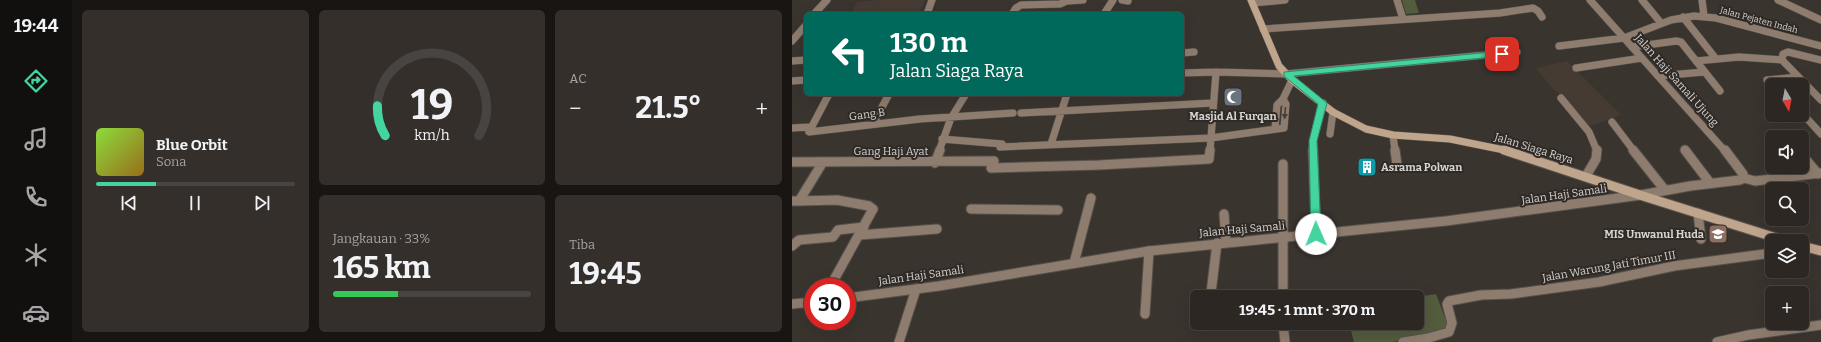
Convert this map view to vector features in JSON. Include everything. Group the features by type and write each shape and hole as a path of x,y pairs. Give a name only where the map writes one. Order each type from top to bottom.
{"main road":[{"name":"Jalan Siaga Raya","path":"1252,1 1279,66 1289,77 1333,112 1366,129 1393,135 1450,139 1505,149 1641,195 1765,234"},
{"path":"1809,249 1821,251"}],"street":[{"path":"816,12 827,0"},
{"path":"928,12 932,0"},
{"path":"1013,12 1020,3 1060,4 1069,0 1082,0"},
{"path":"1105,12 1113,0"},
{"path":"1252,1 1285,0"},
{"path":"1397,0 1402,19"},
{"name":"Jalan Haji Samali Ujung","path":"1590,0 1725,150 1744,178"},
{"path":"1642,0 1661,23"},
{"path":"1702,0 1704,16"},
{"path":"1778,0 1821,20"},
{"path":"1263,29 1402,19 1500,14 1533,8 1538,11 1542,18"},
{"name":"Jalan Pejaten Indah","path":"1559,46 1624,38 1661,23 1683,17 1704,16 1821,45"},
{"path":"1683,17 1716,59"},
{"path":"792,28 804,26"},
{"path":"792,41 804,27"},
{"path":"1632,47 1678,41 1720,91"},
{"path":"1184,53 1194,52"},
{"path":"1184,73 1216,72 1289,77 1517,52"},
{"path":"1696,61 1739,57 1782,57 1788,52 1821,60"},
{"path":"1782,57 1798,77 1821,100"},
{"path":"1576,68 1642,58"},
{"path":"792,61 804,60"},
{"path":"935,162 993,165 1206,160 1209,159 1210,156 1216,72"},
{"path":"1658,76 1704,72"},
{"path":"942,139 1001,145 1051,144 1211,138 1275,128 1284,128 1286,104 1283,99 1289,77"},
{"path":"1788,78 1798,77"},
{"path":"792,81 804,80"},
{"path":"810,128 828,96"},
{"path":"873,124 888,96"},
{"name":"Gang Haji Ayat","path":"792,162 935,162 942,139 951,118 965,96"},
{"path":"1051,144 1066,96"},
{"path":"1561,98 1582,124 1597,147 1595,161 1586,176"},
{"path":"1021,113 1213,103"},
{"path":"1316,234 1313,141 1323,103"},
{"path":"1330,134 1333,112"},
{"name":"Gang B","path":"792,128 810,128 809,132 920,119 1013,113"},
{"path":"1809,121 1821,134"},
{"path":"1612,122 1664,190"},
{"path":"1393,135 1397,165"},
{"path":"1685,150 1710,182"},
{"path":"796,201 823,162"},
{"path":"1809,162 1820,173"},
{"path":"1283,164 1283,290"},
{"name":"Jalan Haji Samali","path":"856,297 916,289 1150,251 1446,221 1641,195 1710,182 1740,180 1744,178 1755,181 1820,173"},
{"path":"1074,263 1091,198"},
{"path":"796,201 837,200 869,206 873,209 862,232 835,278"},
{"path":"971,209 1058,210"},
{"path":"1698,213 1701,239"},
{"path":"1212,290 1221,243 1224,214"},
{"path":"792,246 799,240 833,236 838,230 862,232 927,232 937,229"},
{"path":"1145,314 1150,251"},
{"name":"Jalan Warung Jati Timur III","path":"1428,340 1446,334 1451,330 1452,323 1447,304 1450,301 1481,295 1511,294 1599,282 1674,266 1765,254"},
{"path":"899,342 916,289"},
{"path":"792,304 804,303"},
{"path":"1717,342 1748,335 1821,325"},
{"path":"1284,330 1285,342"},
{"path":"1403,342 1428,340"}],"shaded area":[{"path":"881,0 925,0 920,12 852,12 857,2"},
{"path":"1567,61 1621,115 1587,127 1564,98 1553,89 1536,68"}],"green space":[{"path":"1402,0 1415,0 1419,13 1406,14"},
{"path":"1436,294 1450,331 1392,342 1354,342 1351,330 1424,330 1424,296"}],"place":[{"name":"Masjid Al Furqan","path":"1233,97"},
{"name":"Asrama Polwan","path":"1367,167"},
{"name":"MIS Unwanul Huda","path":"1718,234"}],"route":[{"path":"1316,234 1313,141 1315,127 1323,103 1286,74 1502,54"}]}
